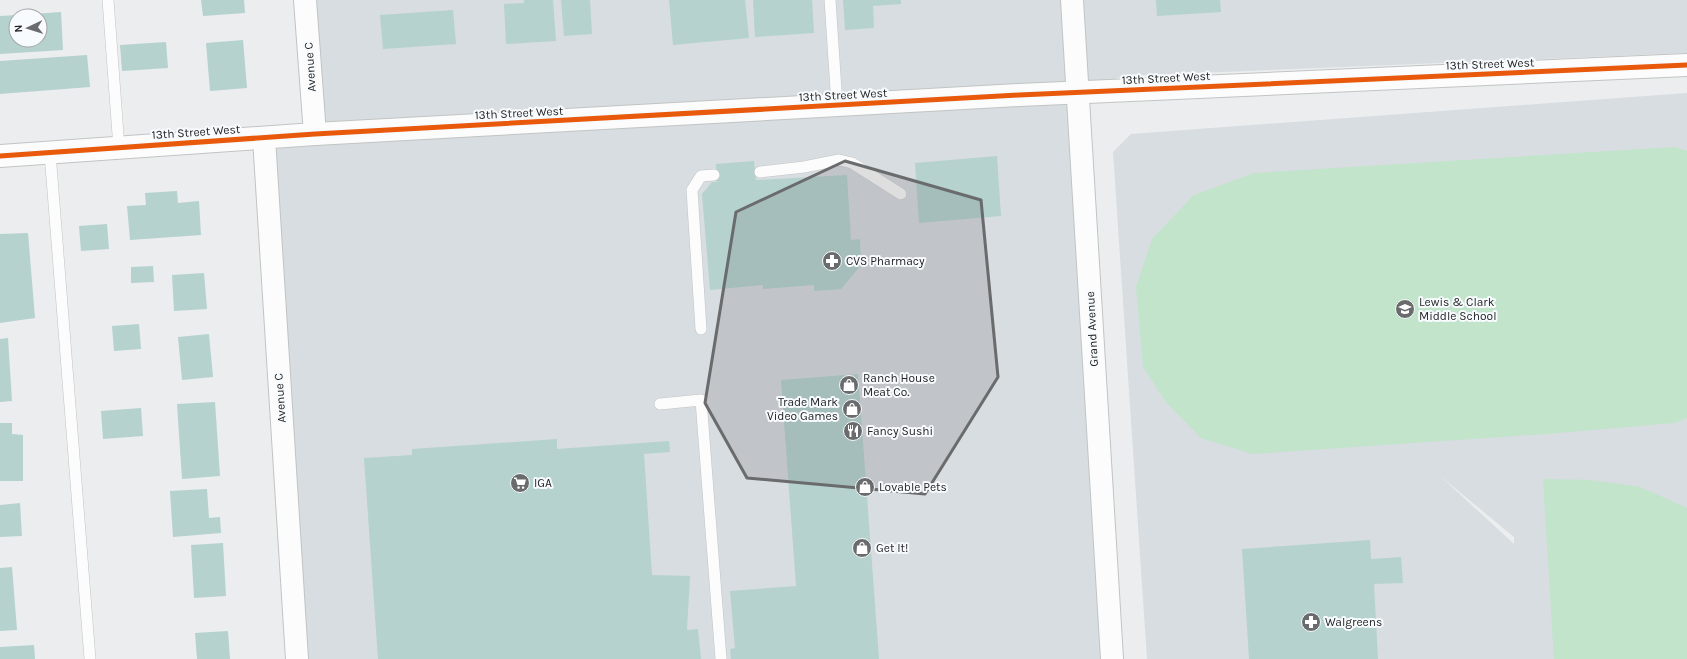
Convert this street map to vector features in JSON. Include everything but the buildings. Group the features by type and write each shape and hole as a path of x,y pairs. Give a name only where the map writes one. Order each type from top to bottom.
{"street":[{"name":"Avenue C","path":"304,0 315,134"},
{"name":"Grand Avenue","path":"1072,0 1112,659"},
{"name":"13th Street West","path":"0,156 315,134 1078,92 1687,66"},
{"name":"Avenue C","path":"264,138 296,659"}],"lane":[{"path":"108,0 119,148"},
{"path":"830,0 837,105"},
{"path":"50,153 90,659"},
{"path":"760,172 804,167 839,160 852,163 901,194"},
{"path":"701,329 692,190 700,176 714,175"},
{"path":"660,404 701,400 721,659"}],"highlighted area":[{"path":"845,161 981,200 998,377 925,494 747,478 705,403 736,212"}],"shaded area":[{"path":"305,0 1687,0 1687,53 1123,76 1079,92 1112,659 297,659 264,138 315,134"},
{"name":"Lewis & Clark Middle School","path":"1687,93 1687,659 1147,659 1113,152 1131,134","holes":["1439,475 1514,537 1514,544"]}],"green space":[{"name":"Lewis & Clark Middle School","path":"1674,147 1687,151 1687,418 1674,423 1545,434 1252,454 1201,438 1166,402 1143,367 1136,287 1152,239 1194,195 1254,173"},
{"path":"1543,479 1591,480 1640,487 1687,508 1687,659 1554,659"}],"cycle path":[{"path":"0,156 315,134 1019,95 1687,65"}],"place":[{"name":"CVS Pharmacy","path":"832,261"},
{"name":"Lewis & Clark Middle School","path":"1405,309"},
{"name":"Ranch House Meat Co.","path":"849,385"},
{"name":"Trade Mark Video Games","path":"852,409"},
{"name":"Fancy Sushi","path":"853,431"},
{"name":"IGA","path":"520,483"},
{"name":"Lovable Pets","path":"865,487"},
{"name":"Get It!","path":"862,548"},
{"name":"Walgreens","path":"1311,622"}]}
